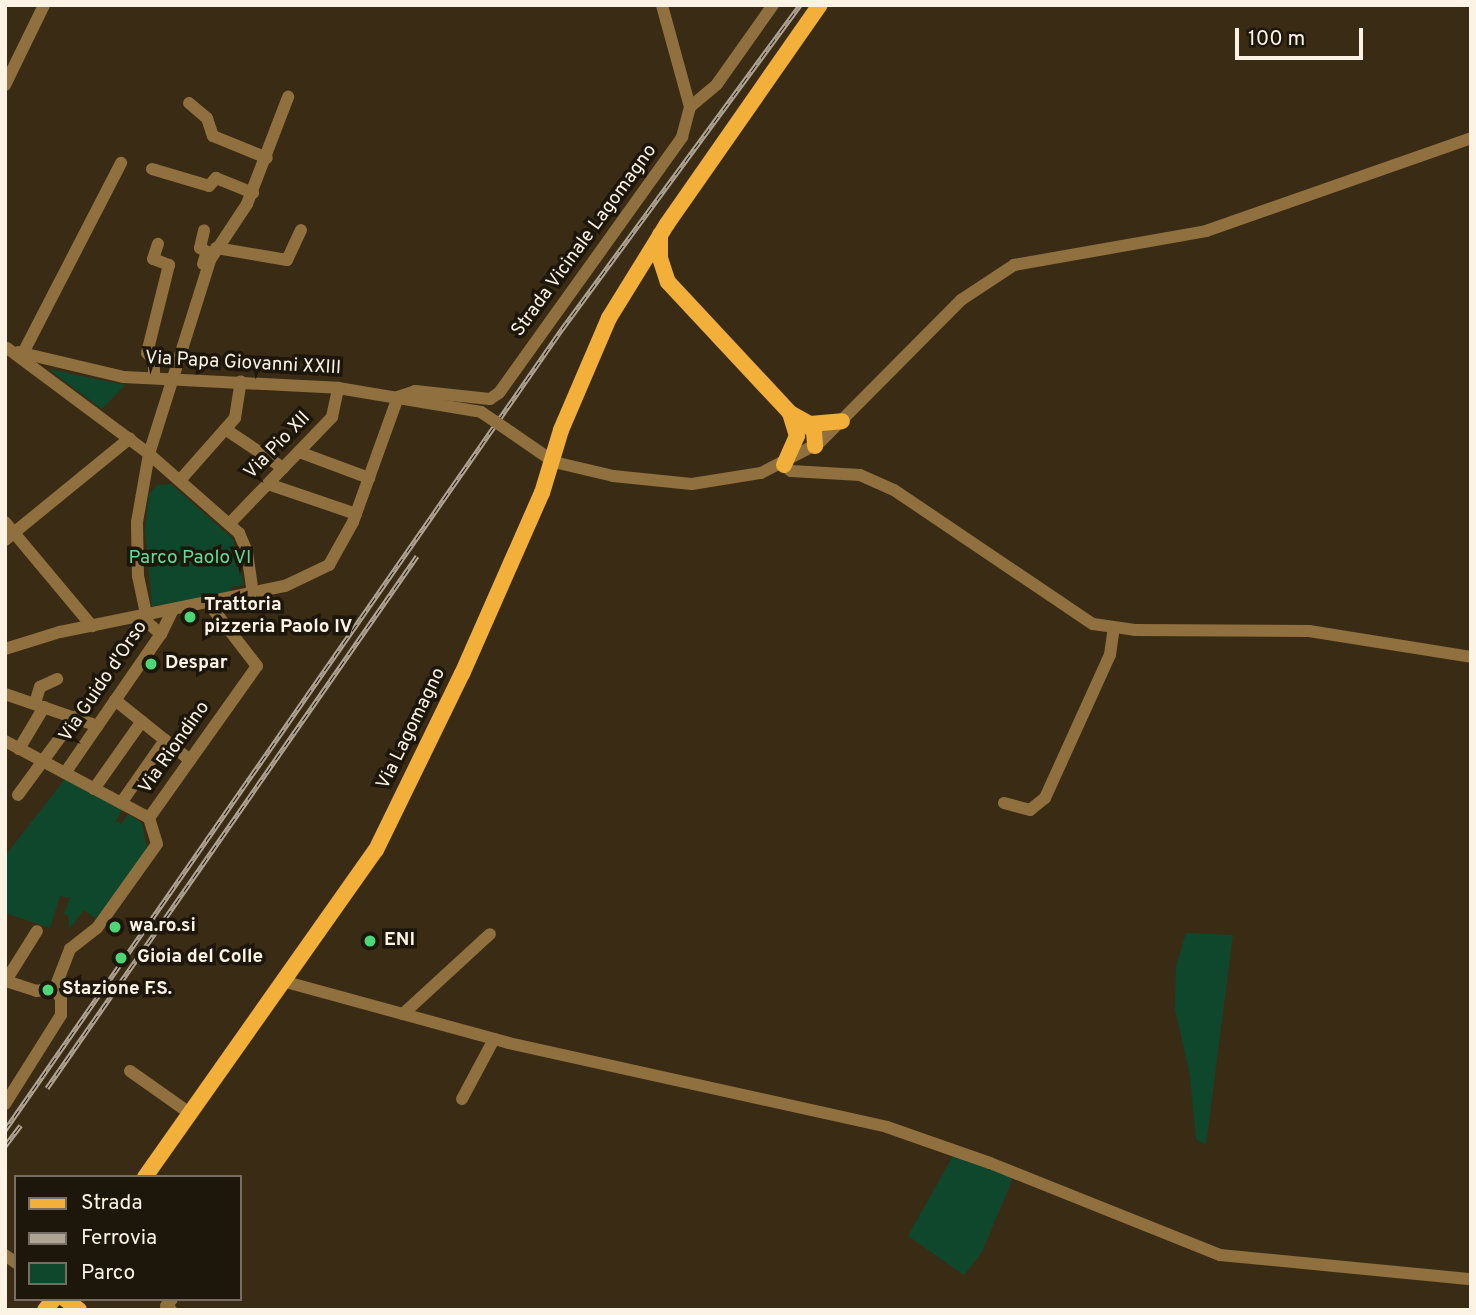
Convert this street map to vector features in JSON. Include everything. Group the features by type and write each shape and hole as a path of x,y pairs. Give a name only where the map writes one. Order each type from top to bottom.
{"main road":[{"name":"Via Lagomagno","path":"146,1175 286,982 385,834 462,674 554,462 566,419 629,284 820,5"},
{"path":"660,235 660,274"},
{"path":"643,260 660,274 796,419 814,431 815,446"},
{"path":"629,284 660,274"},
{"path":"796,419 818,425 842,421"},
{"path":"785,465 797,436 796,419"}],"street":[{"path":"6,78 44,5"},
{"path":"662,5 690,107 717,84 773,5"},
{"path":"161,634 145,616 136,533 141,481 204,278 216,248 253,192 288,97"},
{"path":"189,103 207,118 213,136 267,158"},
{"name":"Strada Vicinale Lagomagno","path":"398,397 415,391 490,398 499,393 678,144 690,107"},
{"path":"554,462 612,476 692,484 744,477 785,465 815,446 842,421 961,300 1014,265 1206,231 1471,138"},
{"path":"23,354 121,163"},
{"path":"152,169 209,186 216,178 253,192"},
{"path":"204,230 200,248 206,252 204,278"},
{"path":"216,248 287,260 301,230"},
{"path":"154,378 154,360 147,353 169,265 153,259 158,244"},
{"path":"6,347 182,478 231,523 247,552 253,594"},
{"name":"Via Papa Giovanni XXIII","path":"6,347 23,354 124,377 338,388 481,412 554,462"},
{"path":"182,478 235,418 241,381"},
{"name":"Via Pio XII","path":"231,523 332,417 338,388"},
{"path":"5,649 92,626 253,594 307,578 329,565 356,514 398,397"},
{"path":"225,429 283,468"},
{"path":"10,537 130,438"},
{"path":"299,452 369,478"},
{"path":"785,465 791,471 860,475 894,490 1079,617 1114,628 1309,631 1471,657"},
{"path":"268,484 356,514"},
{"path":"5,523 10,537 92,626"},
{"name":"Via Riondino","path":"149,818 257,666 209,604"},
{"name":"Via Guido d'Orso","path":"65,773 161,634 172,611"},
{"path":"1004,803 1030,810 1045,798 1110,656 1114,628"},
{"path":"19,749 40,705 40,687 57,679"},
{"path":"5,694 98,726"},
{"path":"116,700 190,760"},
{"path":"18,795 75,717"},
{"path":"94,789 142,722"},
{"path":"121,803 165,740"},
{"path":"5,741 149,818 157,844 97,928 70,949 58,994 61,1015 50,1038 8,1096"},
{"path":"37,932 6,982 58,994"},
{"path":"403,1014 490,934"},
{"path":"286,982 494,1039 900,1131 1220,1255 1471,1279"},
{"path":"462,1099 494,1039"},
{"path":"130,1071 191,1114"}],"green space":[{"path":"48,369 125,385 102,409"},
{"name":"Parco Paolo VI","path":"171,484 233,539 244,585 231,587 232,595 152,606 145,531 149,494 157,485"},
{"path":"65,779 122,810 116,821 121,824 128,814 142,823 147,850 96,919 84,910 69,929 68,915 64,914 70,898 60,896 50,928 5,913 5,856"},
{"path":"1186,933 1233,935 1206,1145 1196,1139 1190,1076 1175,1009 1176,966"},
{"path":"954,1154 1013,1178 982,1252 964,1275 908,1236"}],"railway":[{"path":"5,1130 562,329 800,5"},
{"path":"47,1088 417,556"},
{"path":"5,1146 21,1125"}],"place":[{"name":"Trattoria pizzeria Paolo IV","path":"190,617"},
{"name":"Despar","path":"151,664"},
{"name":"wa.ro.si","path":"115,927"},
{"name":"ENI","path":"370,941"},
{"name":"Gioia del Colle","path":"121,958"},
{"name":"Stazione F.S.","path":"48,990"}]}
